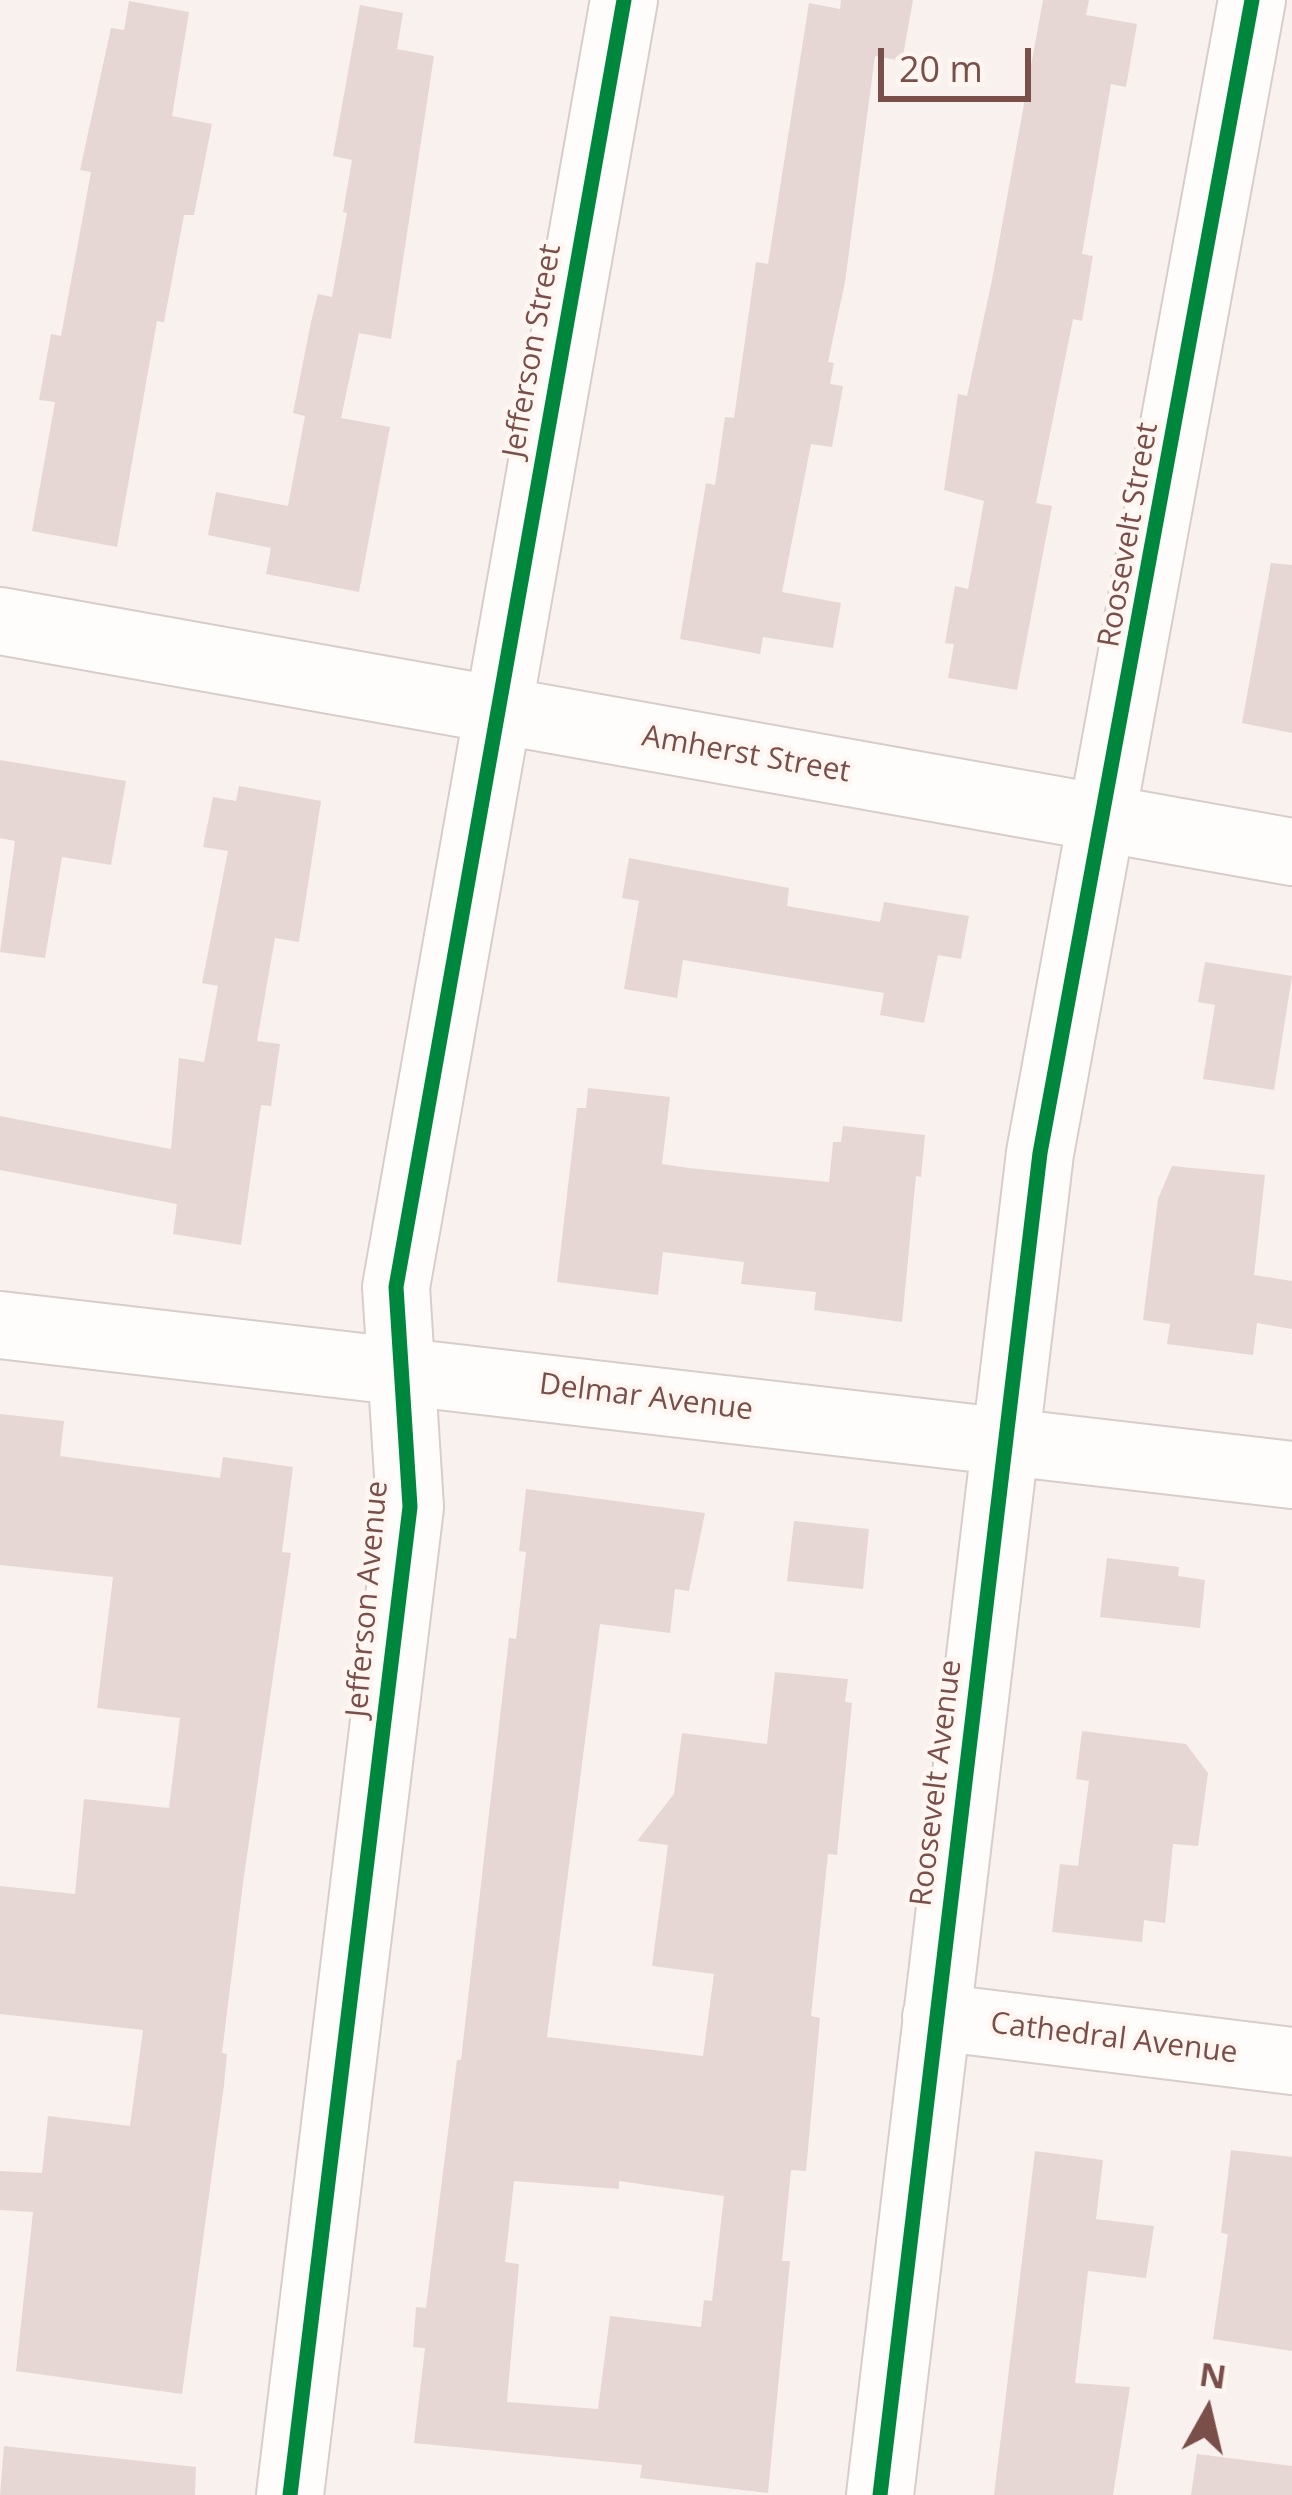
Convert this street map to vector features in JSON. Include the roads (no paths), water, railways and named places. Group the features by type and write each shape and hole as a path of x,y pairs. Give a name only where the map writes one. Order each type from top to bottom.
{"street":[{"name":"Jefferson Street","path":"496,711 624,0"},
{"name":"Roosevelt Street","path":"1054,1078 1252,0"},
{"name":"Amherst Street","path":"0,621 1292,852"},
{"name":"Jefferson Avenue","path":"290,2495 410,1507 396,1287 496,711"},
{"name":"Roosevelt Avenue","path":"880,2495 1040,1154 1054,1078"},
{"name":"Delmar Avenue","path":"0,1325 1292,1475"},
{"name":"Cathedral Avenue","path":"935,2017 1292,2061"}]}
